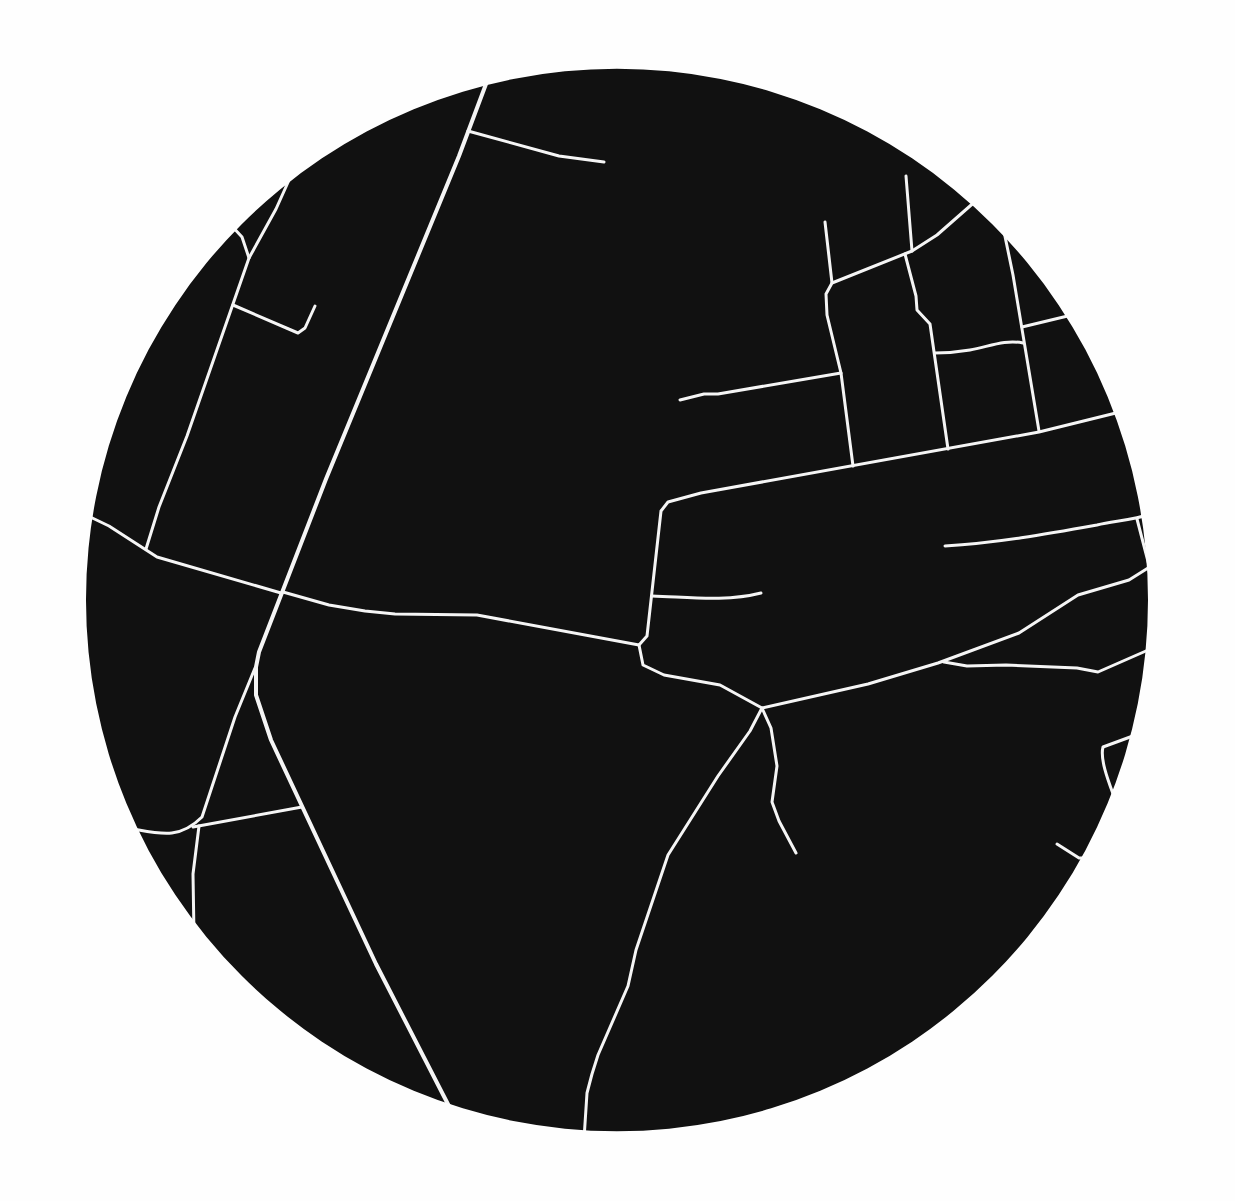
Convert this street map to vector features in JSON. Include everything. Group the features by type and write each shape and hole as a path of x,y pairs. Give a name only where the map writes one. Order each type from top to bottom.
{"street":[{"path":"448,1104 376,964 271,741 256,695 256,667 259,652 326,478 486,86"},
{"path":"468,130 559,156 604,162"},
{"path":"906,176 912,251"},
{"path":"146,549 249,258 286,185"},
{"path":"832,283 912,251 937,235 972,205"},
{"path":"825,222 832,283 826,294 827,315 841,373 853,466"},
{"path":"237,231 242,237 249,258"},
{"path":"1005,237 1039,432"},
{"path":"905,254 916,296 917,310 930,324 948,449"},
{"path":"233,305 298,333 305,328 315,306"},
{"path":"1022,327 1066,316"},
{"path":"935,353 959,352 1014,341 1023,343"},
{"path":"680,400 704,394 718,394 841,373"},
{"path":"639,645 646,636 661,511 668,502 701,493 1039,432 1115,413"},
{"path":"945,546 975,544 1142,517"},
{"path":"93,519 157,557 329,605 395,614 477,615 639,645"},
{"path":"1137,519 1147,554"},
{"path":"585,1131 587,1093 592,1074 628,986 636,950 668,855 717,776 750,731 762,708 867,684 942,661 1019,633 1078,595 1129,580 1148,567"},
{"path":"652,596 721,598 761,593"},
{"path":"639,645 644,665 664,675 720,685 762,708 771,728 777,766 772,802 796,853"},
{"path":"942,661 967,666 1077,668 1098,672 1146,651"},
{"path":"192,828 202,817 206,808 235,717 256,667"},
{"path":"1113,793 1101,753 1103,747 1131,737"},
{"path":"138,830 170,834 199,826 302,807"},
{"path":"194,921 193,874 199,826"},
{"path":"1057,844 1082,858"}]}
